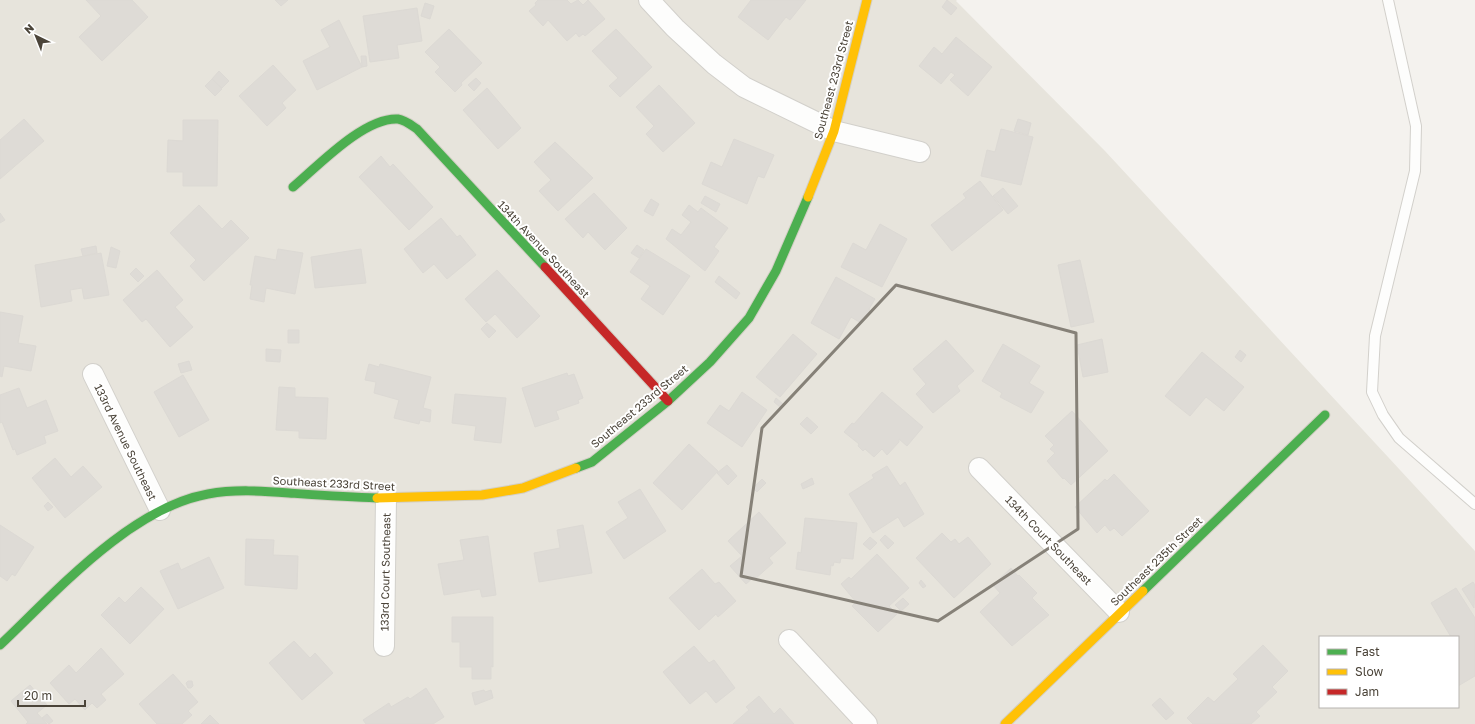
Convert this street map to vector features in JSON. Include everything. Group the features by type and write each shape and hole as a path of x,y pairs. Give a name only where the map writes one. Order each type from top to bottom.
{"street":[{"path":"649,0 675,28 714,64 744,86 834,130 920,152"},
{"name":"Southeast 233rd Street","path":"0,645 84,565 121,535 160,510 207,494 244,490 386,499 482,495 523,488 592,462 668,401 710,362 748,318 779,264 800,217 834,130 867,0"},
{"name":"134th Avenue Southeast","path":"293,187 362,129 381,120 398,119 417,129 668,401"},
{"name":"133rd Avenue Southeast","path":"93,374 160,510"},
{"name":"Southeast 235th Street","path":"1005,724 1119,612 1325,415"},
{"name":"134th Court Southeast","path":"979,468 1119,612"},
{"name":"133rd Court Southeast","path":"384,646 386,499"},
{"path":"789,640 868,724"}],"lane":[{"path":"1388,0 1416,126 1415,172 1375,336 1372,392 1383,415 1399,438 1475,504"}],"highlighted area":[{"path":"896,285 1076,333 1078,529 938,621 741,576 762,428"}],"shaded area":[{"path":"0,0 957,0 956,1 1105,151 1475,551 1475,724 0,724"}],"building":[{"path":"86,0 132,0 148,17 102,61 79,37 101,16"},
{"path":"275,0 288,0 281,6"},
{"path":"538,0 567,0 571,4 578,0 583,5 588,0 605,19 585,36 583,34 579,37 576,33 567,41 548,20 543,26 529,11 536,5 535,3"},
{"path":"751,0 806,0 790,20 786,17 768,40 738,17"},
{"path":"947,0 957,8 951,15 942,7"},
{"path":"425,3 434,6 430,19 421,16"},
{"path":"417,8 422,41 397,45 399,58 370,62 363,16"},
{"path":"339,20 362,67 317,90 303,61 330,47 321,30"},
{"path":"449,29 482,63 461,83 462,85 455,92 435,72 440,67 425,52"},
{"path":"616,29 652,67 620,97 609,86 618,78 592,51"},
{"path":"956,37 992,67 968,96 950,80 955,75 951,72 941,84 919,66 934,47 942,54"},
{"path":"361,56 366,56 367,66 362,67"},
{"path":"273,65 296,90 282,103 286,108 267,126 239,96"},
{"path":"219,71 229,81 222,88 212,79"},
{"path":"476,78 481,83 474,91 468,85"},
{"path":"212,79 222,89 215,96 205,86"},
{"path":"659,85 695,123 663,152 646,134 654,126 636,107"},
{"path":"487,88 521,128 498,149 463,110"},
{"path":"24,119 44,141 0,179 0,140"},
{"path":"1018,119 1031,123 1028,135 1014,131"},
{"path":"183,120 218,120 217,186 183,186 183,172 167,172 168,140 183,141"},
{"path":"1001,129 1033,137 1021,185 981,176 987,150 995,152"},
{"path":"734,139 774,155 764,178 758,176 747,204 702,184 711,162 722,167"},
{"path":"555,142 593,178 558,211 539,191 551,180 534,162"},
{"path":"381,156 390,167 393,164 433,207 409,230 359,177"},
{"path":"980,181 1003,210 952,251 931,225 966,198 963,194"},
{"path":"1003,188 1018,206 1008,214 993,196"},
{"path":"594,193 627,228 605,250 588,232 583,238 565,219"},
{"path":"705,196 720,204 716,212 701,203"},
{"path":"651,199 659,204 653,216 644,211"},
{"path":"199,205 222,229 231,220 249,238 204,281 190,266 196,260 170,233"},
{"path":"689,205 698,212 701,208 728,228 714,247 719,251 705,271 666,239 672,229 681,235 691,222 682,215"},
{"path":"0,213 5,220 0,223"},
{"path":"441,218 457,237 460,235 476,255 447,279 434,264 423,273 404,249"},
{"path":"880,224 907,239 882,287 841,267 853,243 866,250"},
{"path":"637,245 644,250 639,258 631,253"},
{"path":"96,246 97,253 83,256 81,249"},
{"path":"111,247 120,251 116,268 107,266"},
{"path":"278,249 303,253 295,294 266,288 264,302 250,299 252,285 250,285 255,256 276,260"},
{"path":"361,249 366,283 315,288 311,257"},
{"path":"646,249 690,276 663,315 641,299 650,286 630,272"},
{"path":"101,253 109,295 84,299 82,288 70,290 72,301 41,307 35,265"},
{"path":"1080,260 1094,322 1071,327 1058,265"},
{"path":"136,268 144,276 138,282 130,274"},
{"path":"157,270 183,300 175,307 193,327 170,347 146,319 142,322 123,300"},
{"path":"497,270 540,316 517,338 495,314 486,322 465,299"},
{"path":"719,276 740,293 736,299 715,282"},
{"path":"836,277 875,299 869,309 871,312 866,319 864,318 861,323 851,317 839,339 811,323"},
{"path":"0,312 23,316 18,343 36,346 31,371 4,366 2,377 0,376"},
{"path":"487,323 496,331 489,338 481,329"},
{"path":"288,330 299,330 299,343 288,343"},
{"path":"793,334 817,354 780,397 756,377"},
{"path":"1102,339 1108,372 1083,377 1077,345"},
{"path":"946,340 974,371 957,386 960,391 933,413 916,394 926,384 913,369"},
{"path":"1003,344 1040,366 1029,383 1044,392 1031,413 1000,397 1002,393 982,381"},
{"path":"266,349 281,350 280,362 266,361"},
{"path":"1240,350 1246,355 1241,362 1235,357"},
{"path":"1202,352 1244,387 1224,411 1206,397 1190,416 1165,396"},
{"path":"189,361 192,370 181,373 178,364"},
{"path":"369,364 379,367 380,364 431,377 423,408 431,410 430,422 420,420 419,424 394,418 399,400 374,393 376,382 365,380"},
{"path":"567,373 568,376 574,374 583,398 578,400 579,403 556,411 559,419 535,427 522,388"},
{"path":"183,375 209,420 179,437 154,392"},
{"path":"279,387 295,388 295,397 328,398 326,439 299,438 299,431 276,430"},
{"path":"19,388 27,408 46,400 58,431 44,436 46,443 17,455 15,449 13,450 2,422 0,423 0,395"},
{"path":"742,392 767,410 742,447 707,423 720,405 729,411"},
{"path":"882,392 923,427 907,446 899,439 899,442 887,455 882,449 874,457 865,449 863,451 858,446 859,444 844,432 852,423 854,424"},
{"path":"455,394 506,398 501,443 474,440 476,426 452,423"},
{"path":"776,398 783,404 780,407 774,402"},
{"path":"1072,411 1108,451 1071,485 1064,478 1063,479 1047,461 1055,453 1050,449 1054,445 1045,436"},
{"path":"807,417 818,427 811,434 800,424"},
{"path":"689,444 718,471 682,510 653,483"},
{"path":"55,458 71,477 83,466 102,487 65,518 32,478"},
{"path":"727,465 737,476 728,485 717,473"},
{"path":"887,466 900,486 905,482 924,514 904,527 898,517 873,533 849,494 874,478 872,475"},
{"path":"1114,474 1149,511 1122,536 1114,528 1110,531 1105,525 1097,533 1075,507 1105,479 1107,481"},
{"path":"812,478 814,484 803,489 801,484"},
{"path":"762,479 766,483 757,492 753,488"},
{"path":"640,489 666,531 624,559 606,532 628,518 618,502"},
{"path":"48,502 53,507 48,511 44,506"},
{"path":"759,512 786,543 769,558 773,563 755,579 754,577 746,584 730,566 742,556 728,541"},
{"path":"805,518 857,523 853,559 841,558 840,563 834,562 833,566 831,565 830,575 796,569 798,552 801,553"},
{"path":"0,525 34,547 15,576 12,574 7,581 0,576"},
{"path":"583,525 592,573 539,582 534,553 560,548 557,530"},
{"path":"942,533 951,542 955,539 959,544 968,537 991,564 954,598 916,558"},
{"path":"885,535 894,543 888,549 880,540"},
{"path":"488,536 496,595 482,597 480,589 444,595 438,564 464,560 460,540"},
{"path":"870,537 877,543 870,550 863,544"},
{"path":"246,539 274,540 273,555 298,556 297,589 245,585"},
{"path":"877,554 909,588 889,606 897,614 878,632 852,606 856,602 841,584 849,577 851,579"},
{"path":"209,557 224,588 178,609 160,571 178,563 181,570"},
{"path":"1011,568 1037,593 1032,598 1049,615 1012,646 980,612 1000,593 993,585"},
{"path":"702,569 715,584 719,582 736,601 718,617 716,614 699,630 669,598"},
{"path":"921,580 926,586 923,588 919,583"},
{"path":"1473,582 1475,585 1474,608 1462,589"},
{"path":"141,587 164,609 130,644 101,615 119,597 125,603"},
{"path":"1456,588 1475,618 1475,676 1459,685 1459,636 1450,636 1431,603"},
{"path":"903,598 909,604 901,611 895,605"},
{"path":"452,617 493,617 493,667 491,666 491,679 472,679 472,667 460,667 460,642 452,642"},
{"path":"294,641 310,658 315,653 333,673 302,700 269,663"},
{"path":"1263,645 1288,671 1272,687 1277,692 1256,712 1260,716 1251,724 1193,724 1187,718 1208,697 1214,702 1238,679 1233,674"},
{"path":"694,646 709,663 714,660 735,688 716,703 706,691 690,704 663,672"},
{"path":"101,648 124,674 101,694 106,700 97,708 92,703 85,710 75,699 69,704 50,683 69,665 76,673"},
{"path":"173,674 198,702 188,711 192,715 182,724 157,724 139,704"},
{"path":"188,681 192,681 193,686 191,688 188,688 186,683"},
{"path":"30,685 47,705 37,713 47,724 26,724 28,722 11,701"},
{"path":"426,688 444,717 433,724 366,724 363,720 389,703 391,707 408,697 410,699"},
{"path":"484,690 485,692 491,690 493,698 475,705 472,693"},
{"path":"759,696 774,714 780,708 794,724 733,724 749,710 746,707"},
{"path":"1160,698 1174,713 1166,720 1152,705"},
{"path":"47,714 53,721 49,724 42,718"},
{"path":"210,715 219,724 201,724"}],"traffic: fast":[{"path":"293,187 342,144 356,134 385,120 398,119 417,129 545,267"},
{"path":"576,468 592,462 668,401 710,362 749,318 776,271 808,197"},
{"path":"1143,591 1325,415"},
{"path":"0,645 45,601 96,555 123,534 150,516 179,502 218,492 238,491 377,498"}],"traffic: slow":[{"path":"808,197 834,131 867,0"},
{"path":"377,498 482,495 523,488 576,468"},
{"path":"1005,724 1143,591"}],"traffic: jam":[{"path":"545,267 668,401"}]}
